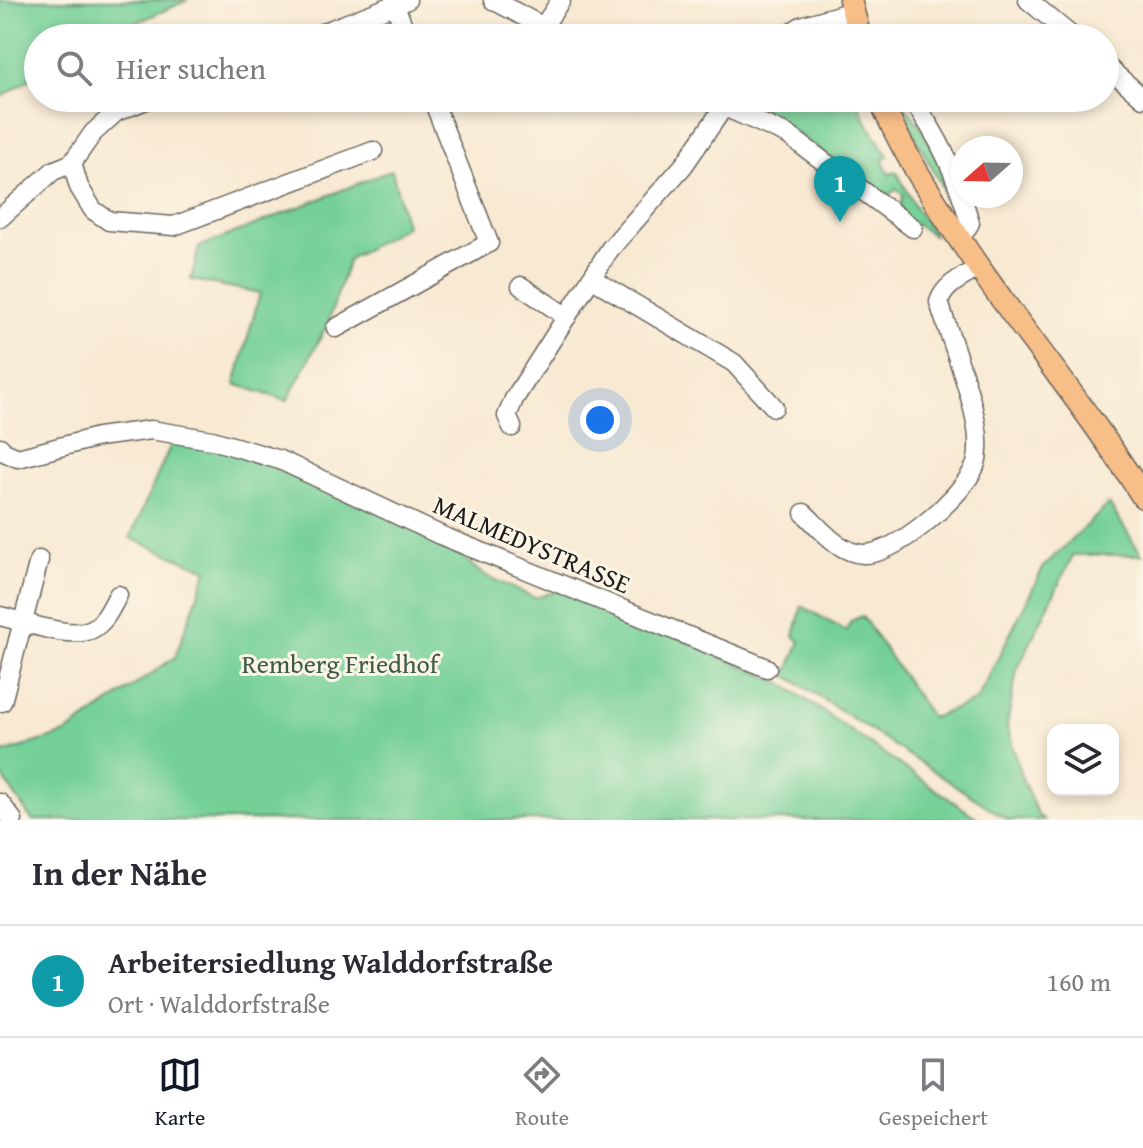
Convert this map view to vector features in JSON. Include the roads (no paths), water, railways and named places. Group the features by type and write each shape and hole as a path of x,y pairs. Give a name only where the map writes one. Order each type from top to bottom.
{"main road":[{"path":"887,112 914,168 959,240 1140,487"}],"street":[{"path":"493,0 537,24"},
{"path":"545,24 561,0"},
{"path":"1028,0 1057,24"},
{"path":"346,24 401,3 405,24"},
{"path":"806,24 852,6"},
{"path":"1119,77 1143,98"},
{"path":"0,218 53,171 72,163 93,133 116,112"},
{"path":"336,328 489,243 438,112"},
{"path":"512,427 507,416 514,399 610,249 684,165 720,112"},
{"path":"745,112 788,135 891,202 913,228"},
{"path":"919,112 943,147 960,189 970,223 959,240"},
{"path":"72,163 79,187 93,210 109,221 174,226 373,151"},
{"path":"804,513 845,548 862,554 877,552 908,537 943,507 973,471 979,437 939,302 950,285 978,268"},
{"path":"591,278 734,363 774,407"},
{"path":"521,286 567,317"},
{"name":"MALMEDYSTRASSE","path":"0,447 18,458 98,437 151,430 212,440 280,460 440,535 767,668"},
{"path":"2,702 39,560"},
{"path":"0,616 69,633 92,630 109,613 118,595"},
{"path":"0,803 13,820"}],"place":[{"name":"Arbeitersiedlung Walddorfstraße","path":"840,222"}],"park label":[{"name":"Remberg Friedhof","path":"340,663"}]}
